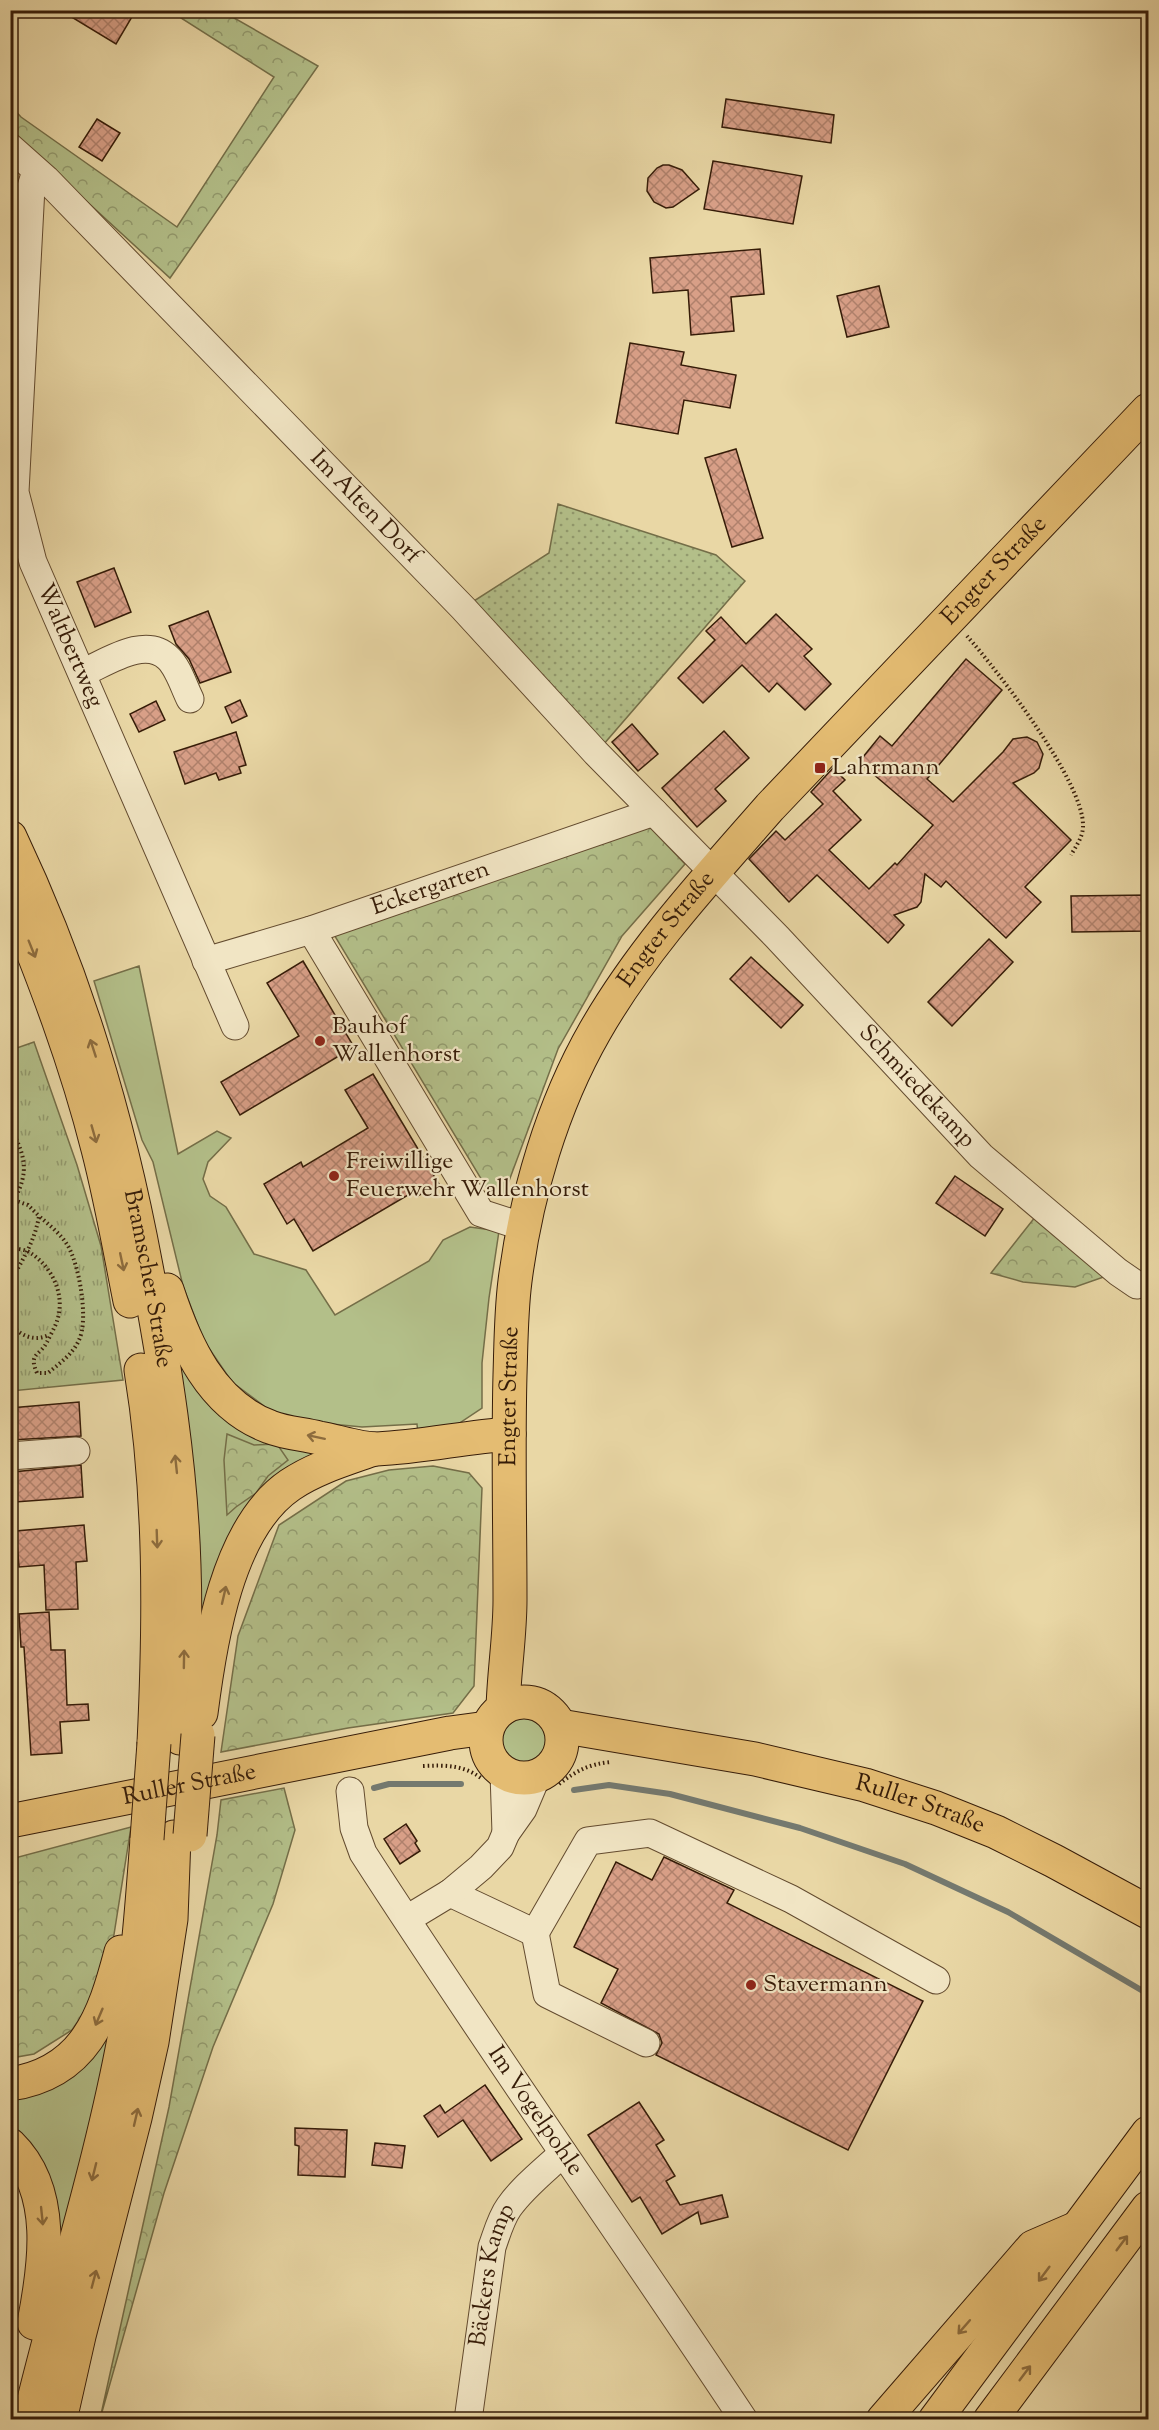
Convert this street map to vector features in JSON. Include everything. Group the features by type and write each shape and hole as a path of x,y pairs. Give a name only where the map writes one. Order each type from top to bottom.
{"main road":[{"name":"Engter Straße","path":"496,1741 510,1602 509,1445 515,1283 524,1227 539,1167 555,1116 573,1074 596,1030 640,964 712,873 770,807 1149,410"},
{"name":"Bramscher Straße","path":"10,837 74,990 96,1058 126,1164 168,1386 184,1565 178,1739"},
{"name":"Bramscher Straße","path":"10,895 48,989 80,1087 98,1149 132,1311 145,1391 155,1494 159,1610 178,1739"},
{"path":"126,1164 142,1184 166,1287 179,1328 199,1366 213,1386 244,1414 271,1428 374,1449 509,1445"},
{"path":"60,2420 79,2336 135,2118 160,2001 171,1919 184,1904 171,1837 178,1739 206,1669 228,1578 253,1521 271,1500 291,1484 332,1464 374,1449"},
{"name":"Engter Straße","path":"510,1602 535,1703"},
{"path":"513,1703 535,1703 546,1708 554,1716 552,1762 514,1777 496,1741 513,1703"},
{"name":"Ruller Straße","path":"11,1818 369,1751 450,1733 496,1741"},
{"path":"10,2084 30,2081 54,2071 73,2057 94,2029 113,1982 130,1906 171,1837 178,1739"},
{"name":"Ruller Straße","path":"552,1762 673,1747 801,1768 865,1785 936,1808 996,1832 1054,1860 1149,1912"},
{"path":"29,2420 89,2192 126,2032 144,1882"},
{"path":"935,2420 1149,2133"},
{"path":"10,2145 29,2171 40,2198 44,2234 42,2278 15,2420"},
{"path":"990,2420 1149,2208"},
{"path":"883,2420 1033,2247 1079,2228"},
{"path":"73,2420 81,2372 79,2336"}],"street":[{"name":"Im Alten Dorf","path":"10,147 463,608 596,753 712,873"},
{"name":"Waltbertweg","path":"36,171 30,187 15,492 33,562 235,1026"},
{"path":"82,673 138,649 149,648 168,657 190,699"},
{"name":"Eckergarten","path":"206,961 311,930 654,812"},
{"name":"Schmiedekamp","path":"712,873 777,937 981,1156 1118,1272 1137,1284"},
{"path":"311,930 481,1213 524,1227"},
{"path":"10,1456 76,1451"},
{"path":"407,1919 450,1893 481,1867 500,1847 505,1820 496,1741"},
{"path":"505,1820 523,1809 552,1762"},
{"name":"Im Vogelpohle","path":"350,1791 354,1828 363,1853 744,2420"},
{"path":"646,2043 548,1994 535,1933 588,1841 650,1833 791,1899 936,1980"},
{"path":"450,1893 535,1933"},
{"name":"Bäckers Kamp","path":"468,2420 492,2247 499,2226 513,2202 563,2153"}],"path":[{"path":"951,617 1017,698 1066,777 1080,810 1083,824 1082,835 1071,855"},
{"path":"10,1127 18,1143 24,1164 23,1183 12,1201 28,1205 68,1245 75,1264 82,1301 81,1338 73,1351 48,1373 37,1373 33,1364 36,1353 47,1344 57,1321 59,1304 57,1285 45,1265 27,1251 10,1248"},
{"path":"10,1282 22,1264 37,1229 39,1216"},
{"path":"10,1323 24,1336 40,1340 49,1335"},
{"path":"552,1762 583,1767 613,1762"},
{"path":"450,1765 467,1769 481,1778 491,1802 505,1820"}],"green space":[{"path":"185,11 222,11 318,66 170,278 11,132 10,105 21,117 177,227 274,77 181,18"},
{"path":"558,504 716,555 745,581 596,753 463,608 549,553"},
{"path":"649,826 685,864 622,936 558,1049 503,1197 489,1192 333,933"},
{"path":"139,966 178,1154 217,1131 231,1138 208,1162 203,1179 210,1196 226,1207 254,1254 306,1270 335,1315 429,1261 443,1240 470,1227 499,1231 482,1363 482,1408 458,1424 418,1434 417,1424 362,1427 311,1422 272,1412 232,1382 204,1341 183,1286 153,1162 142,1140 94,981"},
{"path":"34,1042 77,1165 101,1246 123,1380 11,1391 11,1050"},
{"path":"1043,1207 1118,1272 1075,1287 1023,1282 991,1273"},
{"path":"166,1317 195,1376 344,1451 248,1513 190,1703"},
{"path":"227,1434 254,1445 277,1444 288,1460 268,1476 256,1493 227,1515 224,1460"},
{"path":"433,1466 469,1473 482,1488 474,1686 453,1713 348,1728 221,1752 238,1636 279,1525 346,1481 389,1470"},
{"path":"519,1717 529,1717 544,1727 548,1741 547,1750 538,1761 529,1765 519,1765 504,1755 500,1746 500,1736 510,1721"},
{"path":"284,1788 295,1830 273,1904 213,2047 164,2193 100,2419 169,2107 217,1835 221,1800"},
{"path":"131,1827 112,1947 93,1999 72,2030 34,2054 11,2058 11,1859"},
{"path":"106,2032 109,2037 92,2121 47,2299 40,2165 11,2125 11,2089"}],"building":[{"path":"60,10 136,10 116,44"},
{"path":"726,99 834,115 831,143 722,127"},
{"path":"97,119 120,133 102,161 79,147"},
{"path":"713,161 802,176 793,224 704,209"},
{"path":"663,165 682,170 699,189 673,207 666,208 654,202 647,191 648,178"},
{"path":"760,249 764,294 731,297 734,331 691,335 688,290 653,293 650,258"},
{"path":"879,286 889,327 847,337 837,296"},
{"path":"630,343 684,352 681,365 736,375 730,408 684,400 678,434 616,423"},
{"path":"736,449 763,538 732,547 705,458"},
{"path":"114,568 131,612 95,627 77,582"},
{"path":"208,611 231,672 200,683 189,659 176,644 169,626"},
{"path":"776,614 812,649 804,656 831,684 805,710 777,683 769,692 742,665 703,703 678,678 715,640 706,631 721,617 746,644"},
{"path":"966,659 1002,690 927,779 953,802 1013,739 1027,737 1037,742 1043,754 1039,768 1034,773 1013,783 1071,840 1025,887 1041,902 1006,938 946,881 941,887 925,874 921,902 917,907 894,915 904,925 888,943 817,875 789,902 749,859 776,831 785,840 823,804 811,792 833,768 845,780 833,791 861,820 829,850 869,889 895,863 897,865 933,825 859,762 880,736 892,746"},
{"path":"240,700 247,716 232,723 225,707"},
{"path":"156,701 165,720 139,732 130,714"},
{"path":"632,724 658,754 638,771 612,742"},
{"path":"724,731 749,758 715,789 726,801 697,827 662,788"},
{"path":"236,732 246,765 239,767 241,773 219,780 216,773 185,784 174,752"},
{"path":"1149,895 1149,931 1072,932 1071,896"},
{"path":"989,939 1013,962 952,1026 928,1002"},
{"path":"751,957 803,1005 781,1028 730,979"},
{"name":"Bauhof Wallenhorst","path":"303,961 354,1047 240,1115 221,1082 299,1036 267,983"},
{"path":"373,1074 439,1184 416,1197 413,1192 313,1251 294,1219 287,1224 264,1184 301,1162 303,1167 368,1128 345,1090"},
{"path":"955,1176 1003,1209 985,1236 936,1203"},
{"path":"79,1402 81,1436 11,1440 10,1408"},
{"path":"81,1465 83,1497 15,1502 13,1472"},
{"path":"84,1525 87,1561 76,1562 78,1609 46,1610 44,1565 19,1567 16,1531"},
{"path":"49,1612 51,1650 65,1650 67,1705 88,1704 89,1720 60,1722 62,1753 31,1755 24,1647 21,1647 19,1614"},
{"path":"406,1824 417,1841 415,1843 420,1851 400,1864 384,1839"},
{"name":"Stavermann","path":"664,1857 734,1890 727,1903 923,2001 848,2150 656,2055 662,2043 659,2034 601,2003 618,1969 574,1947 616,1862 652,1880"},
{"path":"485,2085 522,2139 491,2161 463,2120 438,2137 424,2116 440,2105 445,2113"},
{"path":"639,2102 664,2140 656,2145 675,2176 666,2181 680,2205 722,2195 728,2217 701,2224 698,2212 662,2234 640,2197 632,2202 588,2135"},
{"path":"295,2128 347,2130 345,2177 298,2175 299,2146 295,2145"},
{"path":"375,2143 405,2146 402,2168 372,2165"}],"waterway":[{"path":"374,1788 389,1784 461,1784"},
{"path":"574,1790 609,1785 670,1794 800,1828 905,1864 1008,1912 1148,1994"}],"place":[{"name":"Lahrmann","path":"820,768"},
{"name":"Bauhof Wallenhorst","path":"320,1041"},
{"name":"Freiwillige Feuerwehr Wallenhorst","path":"334,1176"},
{"name":"Stavermann","path":"751,1985"}]}
